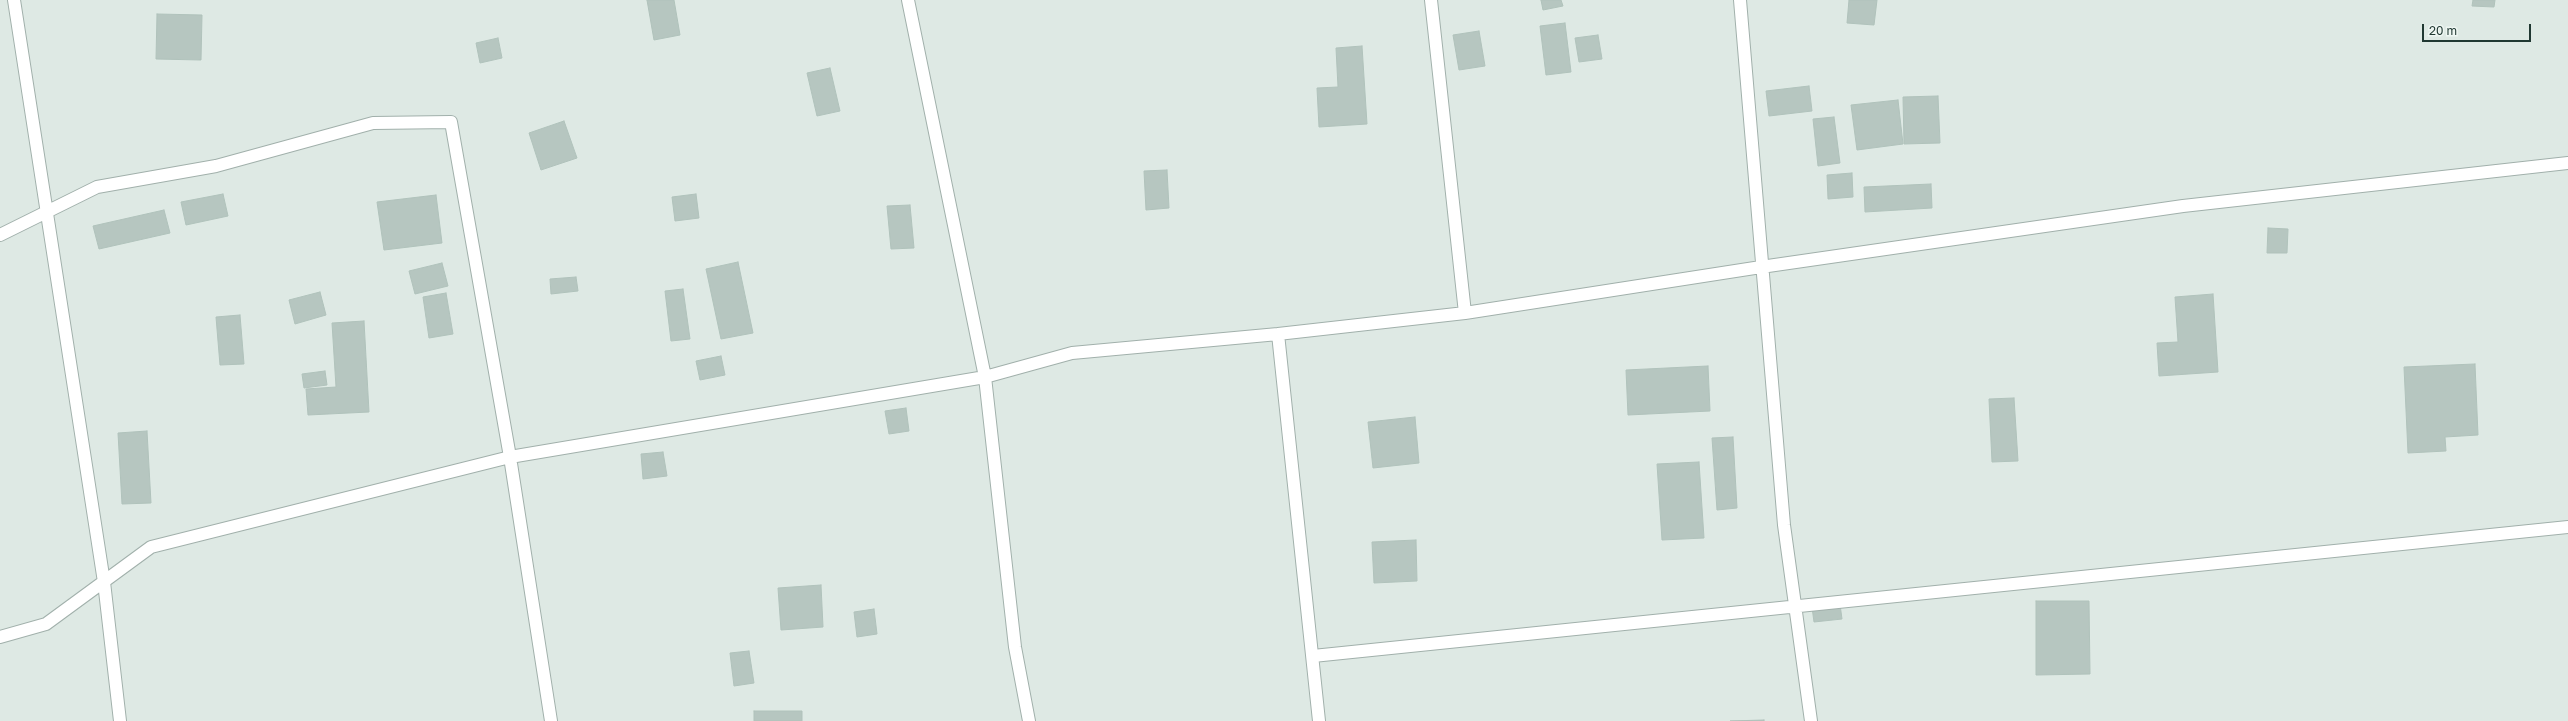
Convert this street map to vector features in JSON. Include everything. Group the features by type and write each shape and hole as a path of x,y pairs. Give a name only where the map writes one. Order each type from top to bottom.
{"street":[{"path":"14,0 48,212 104,582 120,721"},
{"path":"908,0 985,377 1015,647 1028,721"},
{"path":"1431,0 1465,313"},
{"path":"1740,0 1760,267 1784,525 1811,721"},
{"path":"0,235 97,187 216,166 373,123 451,122 510,457 550,721"},
{"path":"0,637 46,624 151,547 510,457 985,377 1072,354 1278,334 1465,313 1760,267 2182,206 2568,163"},
{"path":"1278,334 1319,721"},
{"path":"1313,656 2568,527"}],"building":[{"path":"647,0 674,0 680,35 654,40"},
{"path":"1541,0 1561,0 1563,6 1543,10"},
{"path":"1849,0 1877,0 1874,25 1847,23"},
{"path":"2473,0 2495,0 2494,7 2472,6"},
{"path":"157,14 202,15 201,60 156,59"},
{"path":"1565,23 1571,72 1546,75 1540,26"},
{"path":"1479,31 1485,66 1459,70 1453,35"},
{"path":"1598,35 1602,59 1579,62 1575,38"},
{"path":"498,38 502,58 480,63 476,43"},
{"path":"1362,46 1367,124 1319,127 1317,88 1338,87 1336,48"},
{"path":"830,68 840,111 817,116 807,73"},
{"path":"1809,86 1812,111 1769,116 1766,91"},
{"path":"1938,96 1940,143 1904,144 1903,97"},
{"path":"1898,100 1903,144 1857,150 1851,105"},
{"path":"1834,117 1840,163 1818,166 1813,119"},
{"path":"564,121 577,158 541,170 529,133"},
{"path":"1167,170 1169,208 1146,210 1144,171"},
{"path":"1852,173 1853,197 1828,199 1827,175"},
{"path":"1931,184 1932,208 1865,212 1864,187"},
{"path":"223,194 228,216 186,225 181,202"},
{"path":"696,194 699,218 675,221 672,197"},
{"path":"436,195 442,243 384,250 377,202"},
{"path":"910,205 914,248 891,249 887,206"},
{"path":"164,210 170,233 99,249 93,226"},
{"path":"2268,228 2288,229 2287,253 2267,253"},
{"path":"738,262 753,333 721,339 706,269"},
{"path":"442,263 448,286 415,294 409,271"},
{"path":"576,277 578,291 551,294 550,279"},
{"path":"683,289 690,339 671,341 665,291"},
{"path":"320,292 326,315 295,324 289,300"},
{"path":"446,293 453,334 429,338 423,297"},
{"path":"2213,294 2218,372 2159,376 2157,343 2178,342 2175,297"},
{"path":"240,315 244,364 220,365 216,317"},
{"path":"364,321 369,412 308,415 306,389 336,387 332,323"},
{"path":"721,356 725,375 700,380 696,361"},
{"path":"2475,364 2478,435 2445,437 2446,451 2408,453 2404,367"},
{"path":"1708,366 1710,411 1628,415 1626,370"},
{"path":"325,371 327,385 304,388 302,374"},
{"path":"2014,398 2018,461 1992,462 1989,399"},
{"path":"906,408 909,431 889,434 885,411"},
{"path":"1415,417 1419,463 1373,468 1368,422"},
{"path":"147,431 151,503 122,504 118,433"},
{"path":"1733,437 1737,508 1717,510 1712,438"},
{"path":"663,452 667,476 643,479 641,454"},
{"path":"1699,462 1704,538 1662,540 1657,464"},
{"path":"1416,540 1417,581 1374,583 1372,542"},
{"path":"821,585 823,627 781,630 778,588"},
{"path":"1839,597 1842,619 1814,622 1811,600"},
{"path":"2036,601 2089,601 2090,674 2036,675"},
{"path":"874,609 877,634 857,637 854,612"},
{"path":"749,651 754,683 734,686 730,653"},
{"path":"754,711 802,711 802,721 754,721"},
{"path":"1764,720 1764,721 1730,721"}]}
